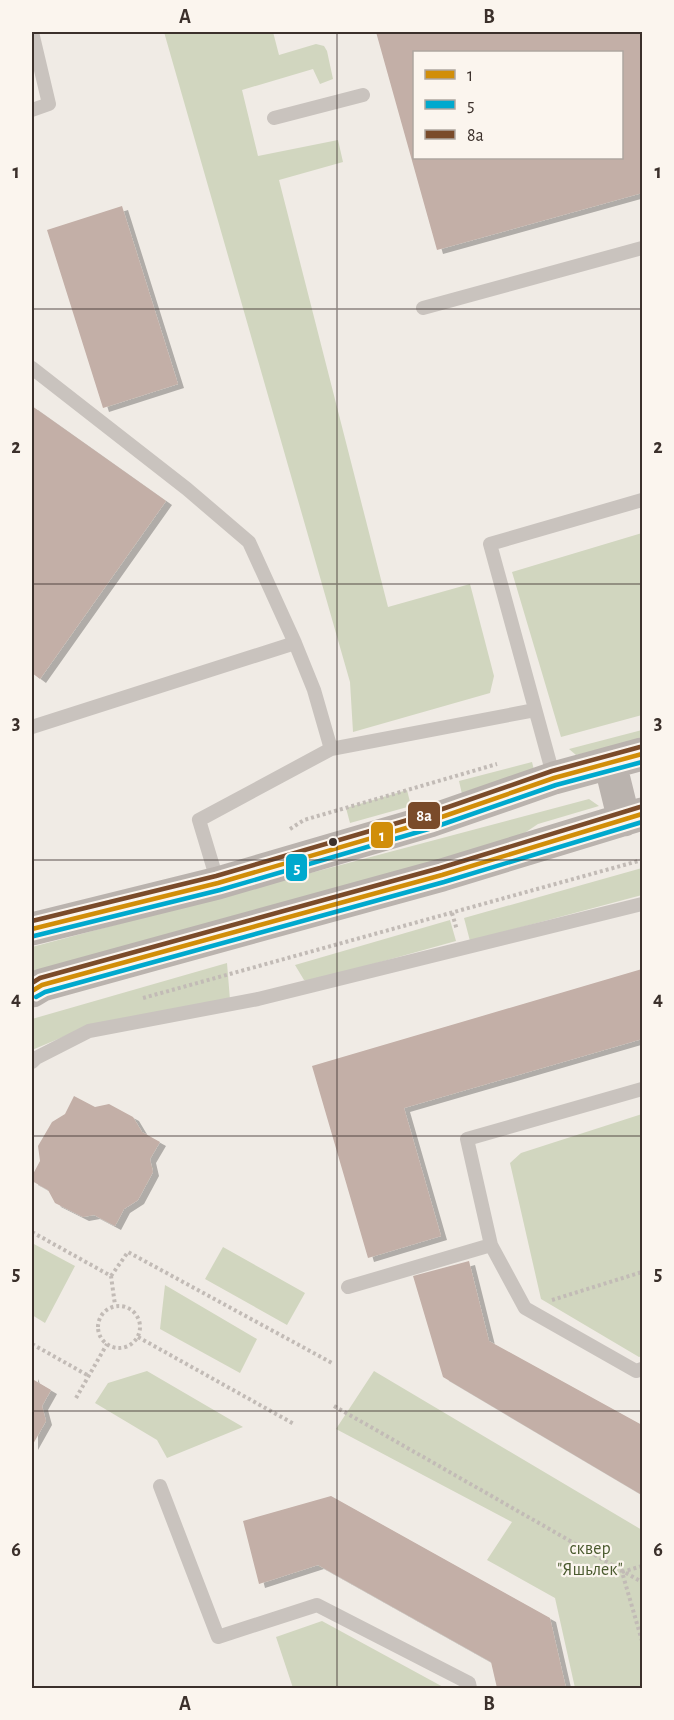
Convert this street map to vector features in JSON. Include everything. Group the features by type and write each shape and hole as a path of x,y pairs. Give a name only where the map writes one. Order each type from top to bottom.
{"main road":[{"path":"32,929 218,883 430,820 549,764 610,763 642,754"},
{"path":"32,991 42,985 442,875 633,817 610,763"}],"lane":[{"path":"32,32 49,104 32,110"},
{"path":"274,118 363,95"},
{"path":"423,308 642,248"},
{"path":"32,368 187,489 249,542 314,690 331,749"},
{"path":"549,764 490,544 642,500"},
{"path":"32,727 295,643"},
{"path":"218,883 199,820 331,749 535,710"},
{"path":"32,1062 89,1031 258,999 642,904"},
{"path":"642,1089 467,1138 491,1245 525,1308 636,1371 642,1369"},
{"path":"348,1287 491,1245"},
{"path":"160,1486 218,1637 317,1605 469,1683 470,1689"}],"path":[{"path":"325,814 549,764"},
{"path":"140,999 642,860"},
{"path":"32,1232 111,1276"},
{"path":"115,1305 111,1276 128,1252 332,1363"},
{"path":"525,1308 642,1272"},
{"path":"115,1305 129,1307 138,1317 140,1330 138,1337 127,1347 113,1347 106,1344 98,1332 103,1312 115,1305"},
{"path":"138,1337 294,1424"},
{"path":"32,1344 88,1376"},
{"path":"76,1398 106,1344"},
{"path":"334,1406 642,1582"},
{"path":"622,1572 642,1566"},
{"path":"622,1572 642,1641"}],"green space":[{"path":"164,32 273,32 279,55 316,44 324,46 327,51 333,79 320,84 313,69 242,90 258,156 338,140 343,162 279,180 388,607 470,584 494,676 490,693 353,732 350,682"},
{"path":"642,533 642,715 561,737 512,572"},
{"path":"642,730 642,740 576,755 569,749"},
{"path":"532,762 535,774 462,794 459,781"},
{"path":"407,790 411,806 350,823 346,808"},
{"path":"589,799 599,806 538,824 511,842 32,977 32,947"},
{"path":"642,868 642,895 470,941 464,918"},
{"path":"450,920 456,941 312,981 304,980 295,965"},
{"path":"227,963 230,1000 89,1026 32,1050 32,1019"},
{"path":"642,1114 642,1356 639,1357 541,1299 510,1163 521,1153"},
{"path":"32,1243 75,1266 45,1323 32,1315"},
{"path":"223,1247 305,1293 287,1325 205,1279"},
{"path":"165,1285 257,1339 240,1373 160,1329"},
{"path":"147,1371 243,1427 167,1458 157,1440 95,1403 108,1383"},
{"name":"сквер \"Яшьлек\"","path":"374,1371 642,1530 642,1688 575,1688 555,1598 487,1560 512,1522 336,1429"},
{"path":"322,1621 445,1688 293,1688 276,1637"}],"building":[{"path":"376,32 642,32 642,193 437,250"},
{"path":"122,206 178,384 103,408 47,230"},
{"path":"32,406 166,501 40,679 32,673"},
{"path":"642,969 642,1039 404,1108 441,1236 368,1258 312,1066"},
{"path":"74,1096 95,1107 109,1104 133,1117 142,1132 160,1142 150,1159 153,1172 138,1200 124,1209 115,1226 94,1215 83,1217 55,1203 48,1190 32,1181 32,1176 40,1161 38,1146 52,1122 65,1114"},
{"path":"469,1261 489,1341 642,1425 642,1495 443,1377 413,1276"},
{"path":"32,1375 34,1380 51,1390 42,1406 46,1421 32,1446"},
{"path":"331,1496 550,1618 566,1688 497,1688 491,1662 318,1565 259,1584 243,1521"}],"transit line":[{"name":"8а","path":"32,921 216,876 428,814 552,771 640,747"},
{"name":"1","path":"32,929 218,883 430,821 554,778 642,754"},
{"name":"5","path":"34,936 220,890 432,828 556,785 642,762"},
{"name":"8а","path":"32,983 40,978 440,868 640,807"},
{"name":"1","path":"32,991 42,985 442,875 642,814"},
{"name":"5","path":"36,997 45,992 444,882 642,822"}]}
